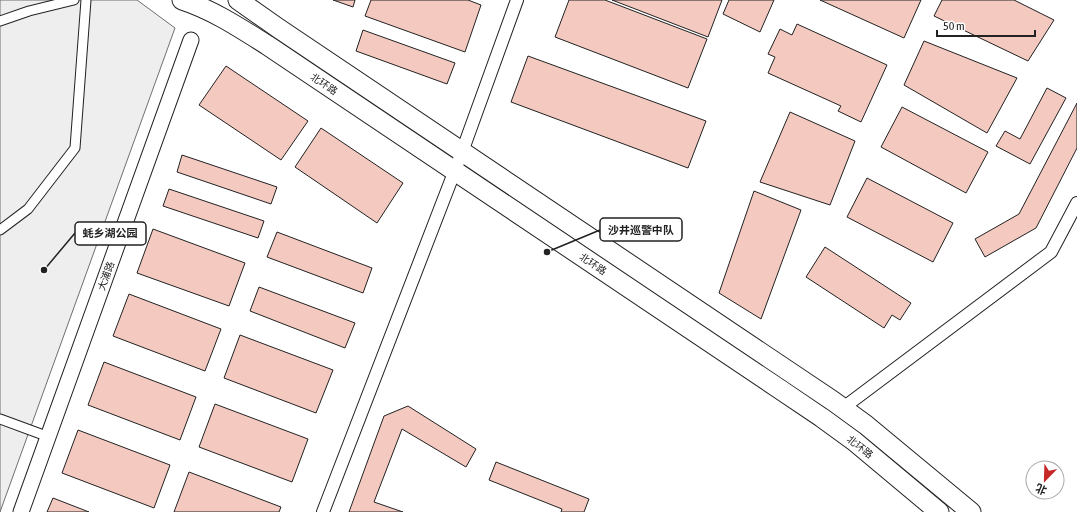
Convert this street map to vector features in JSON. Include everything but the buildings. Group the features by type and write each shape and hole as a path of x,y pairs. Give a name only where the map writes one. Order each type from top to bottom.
{"main road":[{"name":"北环路","path":"238,0 843,408 872,430 971,512"},
{"name":"北环路","path":"193,1 267,45 821,417 854,441 939,512"}],"street":[{"path":"0,21 29,11 74,0"},
{"path":"0,230 28,209 74,148 86,0"},
{"path":"323,512 462,152 517,0"},
{"name":"大浦路","path":"21,512 191,40"},
{"path":"843,408 1051,252 1077,203"},
{"path":"0,419 48,437"}],"shaded area":[{"path":"0,0 137,0 175,28 0,512"}],"place":[{"name":"沙井巡警中队","path":"547,252"},
{"name":"蚝乡湖公园","path":"44,270"}]}
